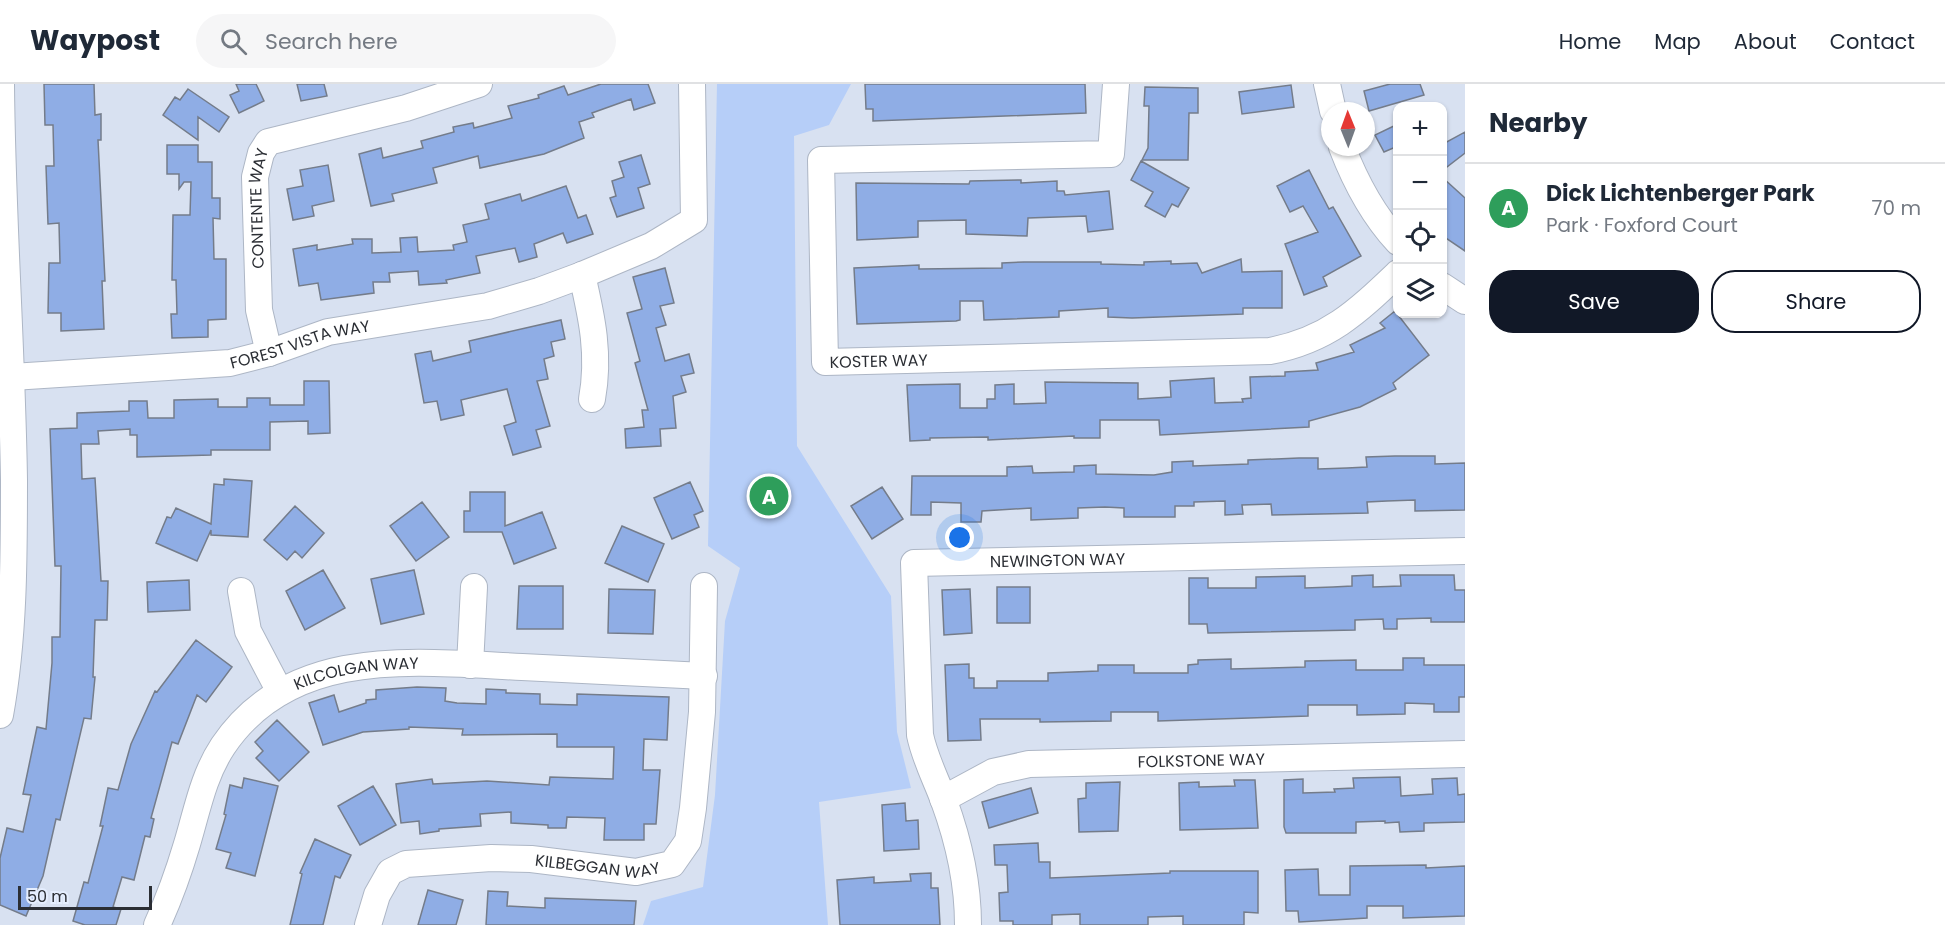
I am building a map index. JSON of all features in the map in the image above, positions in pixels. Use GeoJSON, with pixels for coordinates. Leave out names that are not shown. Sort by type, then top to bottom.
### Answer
{"type":"FeatureCollection","features":[{"type":"Feature","properties":{"kind":"street"},"geometry":{"type":"LineString","coordinates":[[0,715],[13,627],[15,577],[12,377],[1,146],[1,84]]}},
{"type":"Feature","properties":{"kind":"street","name":"CONTENTE WAY"},"geometry":{"type":"LineString","coordinates":[[269,353],[259,309],[255,177],[261,153],[268,142],[406,108],[479,84]]}},
{"type":"Feature","properties":{"kind":"street","name":"FOREST VISTA WAY"},"geometry":{"type":"LineString","coordinates":[[12,377],[210,365],[269,353],[338,330],[488,306],[582,275],[651,246],[694,220],[692,84]]}},
{"type":"Feature","properties":{"kind":"street","name":"KOSTER WAY"},"geometry":{"type":"LineString","coordinates":[[1116,84],[1112,154],[821,160],[825,362],[1270,351],[1291,347],[1329,332],[1362,307],[1393,278]]}},
{"type":"Feature","properties":{"kind":"street"},"geometry":{"type":"LineString","coordinates":[[1328,84],[1331,102]]}},
{"type":"Feature","properties":{"kind":"street"},"geometry":{"type":"LineString","coordinates":[[1346,156],[1378,218],[1393,236]]}},
{"type":"Feature","properties":{"kind":"street"},"geometry":{"type":"LineString","coordinates":[[582,275],[596,339],[597,360],[592,399]]}},
{"type":"Feature","properties":{"kind":"street"},"geometry":{"type":"LineString","coordinates":[[1447,289],[1465,301]]}},
{"type":"Feature","properties":{"kind":"street","name":"NEWINGTON WAY"},"geometry":{"type":"LineString","coordinates":[[968,925],[968,902],[962,857],[943,799],[924,755],[917,715],[914,563],[1465,551]]}},
{"type":"Feature","properties":{"kind":"street","name":"KILBEGGAN WAY"},"geometry":{"type":"LineString","coordinates":[[369,925],[377,896],[390,872],[406,864],[491,858],[521,859],[636,872],[672,864],[688,841],[701,724],[704,676],[704,586]]}},
{"type":"Feature","properties":{"kind":"street"},"geometry":{"type":"LineString","coordinates":[[470,665],[474,587]]}},
{"type":"Feature","properties":{"kind":"street"},"geometry":{"type":"LineString","coordinates":[[241,591],[248,631],[280,692]]}},
{"type":"Feature","properties":{"kind":"street","name":"KILCOLGAN WAY"},"geometry":{"type":"LineString","coordinates":[[157,925],[186,846],[211,766],[233,732],[247,716],[280,692],[299,682],[359,665],[399,662],[704,676]]}},
{"type":"Feature","properties":{"kind":"street","name":"FOLKSTONE WAY"},"geometry":{"type":"LineString","coordinates":[[943,799],[993,772],[1029,764],[1465,753]]}},
{"type":"Feature","properties":{"kind":"shaded area"},"geometry":{"type":"Polygon","coordinates":[[[717,84],[851,84],[829,125],[794,136],[797,446],[891,596],[897,732],[911,788],[819,802],[828,925],[643,925],[651,901],[703,887],[715,795],[725,621],[740,568],[708,546],[717,84]]]}},
{"type":"Feature","properties":{"kind":"building"},"geometry":{"type":"Polygon","coordinates":[[[44,84],[94,84],[95,115],[101,114],[101,140],[98,140],[105,281],[102,281],[104,329],[61,331],[61,313],[48,313],[49,263],[60,263],[59,223],[48,224],[46,166],[54,166],[53,125],[45,125],[44,84]]]}},
{"type":"Feature","properties":{"kind":"building"},"geometry":{"type":"Polygon","coordinates":[[[236,84],[256,84],[264,101],[239,113],[230,95],[239,91],[236,84]]]}},
{"type":"Feature","properties":{"kind":"building"},"geometry":{"type":"Polygon","coordinates":[[[297,84],[324,84],[327,96],[301,101],[297,84]]]}},
{"type":"Feature","properties":{"kind":"building"},"geometry":{"type":"Polygon","coordinates":[[[601,84],[648,84],[655,103],[634,110],[631,99],[592,113],[594,117],[579,122],[584,138],[544,154],[480,168],[478,156],[433,168],[437,183],[392,194],[394,201],[371,206],[359,154],[381,148],[383,158],[423,148],[421,141],[454,132],[453,127],[473,123],[474,128],[512,118],[508,106],[539,98],[538,95],[564,86],[568,95],[601,84]]]}},
{"type":"Feature","properties":{"kind":"building"},"geometry":{"type":"Polygon","coordinates":[[[865,84],[1085,84],[1086,113],[873,121],[873,109],[866,109],[865,84]]]}},
{"type":"Feature","properties":{"kind":"building"},"geometry":{"type":"Polygon","coordinates":[[[1390,84],[1420,84],[1424,95],[1393,102],[1393,104],[1375,109],[1375,102],[1367,102],[1364,91],[1390,84]]]}},
{"type":"Feature","properties":{"kind":"building"},"geometry":{"type":"Polygon","coordinates":[[[1291,85],[1294,107],[1242,114],[1239,92],[1291,85]]]}},
{"type":"Feature","properties":{"kind":"building"},"geometry":{"type":"Polygon","coordinates":[[[1145,87],[1198,88],[1198,113],[1189,113],[1188,160],[1142,160],[1148,148],[1149,106],[1144,106],[1145,87]]]}},
{"type":"Feature","properties":{"kind":"building"},"geometry":{"type":"Polygon","coordinates":[[[188,89],[229,117],[219,132],[198,117],[198,140],[163,115],[175,97],[180,100],[188,89]]]}},
{"type":"Feature","properties":{"kind":"building"},"geometry":{"type":"Polygon","coordinates":[[[1393,126],[1393,148],[1384,152],[1375,135],[1393,126]]]}},
{"type":"Feature","properties":{"kind":"building"},"geometry":{"type":"Polygon","coordinates":[[[1465,132],[1465,153],[1447,167],[1447,156],[1447,142],[1465,132]]]}},
{"type":"Feature","properties":{"kind":"building"},"geometry":{"type":"Polygon","coordinates":[[[167,145],[198,145],[198,162],[212,162],[212,198],[220,198],[220,219],[213,218],[214,259],[226,259],[226,319],[208,320],[208,337],[172,338],[171,314],[177,314],[176,280],[172,280],[173,215],[190,215],[191,182],[184,182],[179,189],[179,174],[167,174],[167,145]]]}},
{"type":"Feature","properties":{"kind":"building"},"geometry":{"type":"Polygon","coordinates":[[[641,155],[650,184],[638,188],[644,208],[617,217],[610,198],[616,196],[612,181],[624,177],[619,162],[641,155]]]}},
{"type":"Feature","properties":{"kind":"building"},"geometry":{"type":"Polygon","coordinates":[[[1141,161],[1189,188],[1178,207],[1172,204],[1165,217],[1145,206],[1153,192],[1131,180],[1141,161]]]}},
{"type":"Feature","properties":{"kind":"building"},"geometry":{"type":"Polygon","coordinates":[[[328,165],[334,201],[312,206],[314,216],[293,220],[287,189],[303,186],[300,170],[328,165]]]}},
{"type":"Feature","properties":{"kind":"building"},"geometry":{"type":"Polygon","coordinates":[[[1309,170],[1329,209],[1333,207],[1361,256],[1323,277],[1327,286],[1304,295],[1285,244],[1318,232],[1303,206],[1290,212],[1277,186],[1309,170]]]}},
{"type":"Feature","properties":{"kind":"building"},"geometry":{"type":"Polygon","coordinates":[[[1021,180],[1021,183],[1057,181],[1057,191],[1064,191],[1065,195],[1109,191],[1113,229],[1088,232],[1086,216],[1028,218],[1027,236],[966,234],[966,220],[918,221],[918,237],[857,240],[856,183],[969,184],[970,181],[1021,180]]]}},
{"type":"Feature","properties":{"kind":"building"},"geometry":{"type":"Polygon","coordinates":[[[1447,182],[1465,198],[1465,251],[1447,239],[1447,182]]]}},
{"type":"Feature","properties":{"kind":"building"},"geometry":{"type":"Polygon","coordinates":[[[566,186],[578,218],[586,215],[593,234],[567,243],[563,233],[534,244],[537,257],[519,262],[515,248],[476,256],[480,273],[446,280],[447,283],[419,285],[418,271],[389,273],[390,282],[373,282],[374,293],[321,300],[318,283],[299,286],[293,249],[317,245],[317,250],[353,244],[352,239],[372,239],[372,253],[401,252],[400,238],[417,237],[418,252],[454,250],[453,245],[467,242],[463,225],[489,219],[485,204],[520,194],[522,201],[566,186]]]}},
{"type":"Feature","properties":{"kind":"building"},"geometry":{"type":"Polygon","coordinates":[[[1241,259],[1242,272],[1282,271],[1282,308],[1243,308],[1243,314],[1132,318],[1108,317],[1108,308],[1059,311],[1059,317],[984,320],[983,301],[960,301],[960,320],[956,321],[857,324],[854,268],[919,265],[919,269],[1002,268],[1002,263],[1024,262],[1101,262],[1101,264],[1144,265],[1144,262],[1171,261],[1171,264],[1197,263],[1202,273],[1241,259]]]}},
{"type":"Feature","properties":{"kind":"building"},"geometry":{"type":"Polygon","coordinates":[[[665,268],[674,303],[660,306],[666,325],[656,328],[665,361],[689,354],[694,373],[681,376],[686,392],[673,396],[676,428],[660,429],[661,446],[626,448],[625,429],[644,427],[642,410],[648,410],[635,363],[640,361],[627,313],[642,309],[633,277],[665,268]]]}},
{"type":"Feature","properties":{"kind":"building"},"geometry":{"type":"Polygon","coordinates":[[[1393,313],[1393,318],[1400,318],[1429,355],[1393,383],[1396,389],[1360,407],[1309,421],[1309,427],[1160,435],[1159,420],[1100,420],[1100,438],[1074,438],[1074,436],[988,440],[988,437],[930,438],[930,440],[910,441],[907,385],[960,384],[960,408],[987,408],[987,399],[995,399],[995,385],[1014,384],[1014,404],[1046,403],[1045,382],[1138,383],[1138,399],[1171,397],[1170,381],[1214,378],[1215,403],[1243,402],[1242,399],[1251,398],[1250,377],[1285,376],[1285,372],[1318,370],[1316,363],[1354,352],[1350,345],[1385,328],[1380,323],[1393,313]]]}},
{"type":"Feature","properties":{"kind":"building"},"geometry":{"type":"Polygon","coordinates":[[[561,320],[565,339],[551,342],[554,356],[544,359],[548,379],[537,381],[550,426],[536,430],[541,447],[513,455],[504,426],[516,422],[507,389],[461,400],[464,415],[441,420],[437,401],[424,403],[415,354],[431,351],[433,361],[471,352],[469,341],[561,320]]]}},
{"type":"Feature","properties":{"kind":"building"},"geometry":{"type":"Polygon","coordinates":[[[304,381],[329,381],[330,433],[308,434],[308,421],[270,422],[270,450],[211,450],[211,455],[137,457],[137,435],[130,435],[130,429],[98,431],[99,444],[81,444],[82,479],[95,478],[101,581],[108,581],[107,620],[95,620],[93,677],[95,677],[91,719],[84,718],[60,820],[56,819],[43,876],[26,916],[0,905],[0,858],[7,828],[23,832],[31,795],[23,794],[37,727],[46,729],[52,637],[60,637],[61,566],[55,566],[50,429],[77,428],[77,413],[129,411],[129,401],[147,401],[148,418],[174,418],[174,400],[218,399],[218,407],[247,407],[247,398],[270,398],[270,405],[304,405],[304,381]]]}},
{"type":"Feature","properties":{"kind":"building"},"geometry":{"type":"Polygon","coordinates":[[[1435,456],[1435,464],[1465,463],[1465,510],[1415,511],[1415,500],[1367,502],[1368,513],[1272,515],[1271,504],[1242,505],[1243,514],[1225,515],[1225,501],[1194,502],[1194,506],[1175,506],[1175,517],[1124,517],[1124,508],[1105,507],[1078,508],[1078,518],[1031,520],[1031,508],[982,511],[981,522],[961,522],[961,503],[931,502],[931,515],[911,515],[912,476],[1007,476],[1007,467],[1032,466],[1033,473],[1074,472],[1074,466],[1096,465],[1096,474],[1154,475],[1172,472],[1172,462],[1193,461],[1193,466],[1248,464],[1248,460],[1299,458],[1318,458],[1318,469],[1347,468],[1367,467],[1366,457],[1435,456]]]}},
{"type":"Feature","properties":{"kind":"building"},"geometry":{"type":"Polygon","coordinates":[[[224,479],[252,481],[248,537],[211,535],[211,530],[197,561],[156,543],[167,517],[171,518],[176,508],[211,524],[214,484],[224,485],[224,479]]]}},
{"type":"Feature","properties":{"kind":"building"},"geometry":{"type":"Polygon","coordinates":[[[690,482],[703,511],[694,515],[699,527],[672,539],[654,498],[690,482]]]}},
{"type":"Feature","properties":{"kind":"building"},"geometry":{"type":"Polygon","coordinates":[[[882,487],[903,519],[872,539],[851,506],[882,487]]]}},
{"type":"Feature","properties":{"kind":"building"},"geometry":{"type":"Polygon","coordinates":[[[470,492],[505,492],[505,526],[542,512],[556,548],[514,564],[502,532],[464,532],[464,511],[470,511],[470,492]]]}},
{"type":"Feature","properties":{"kind":"building"},"geometry":{"type":"Polygon","coordinates":[[[422,502],[449,537],[416,561],[390,526],[422,502]]]}},
{"type":"Feature","properties":{"kind":"building"},"geometry":{"type":"Polygon","coordinates":[[[295,506],[324,533],[302,558],[295,551],[287,560],[264,540],[295,506]]]}},
{"type":"Feature","properties":{"kind":"building"},"geometry":{"type":"Polygon","coordinates":[[[622,526],[664,544],[648,582],[605,563],[622,526]]]}},
{"type":"Feature","properties":{"kind":"building"},"geometry":{"type":"Polygon","coordinates":[[[323,570],[345,608],[305,630],[286,591],[323,570]]]}},
{"type":"Feature","properties":{"kind":"building"},"geometry":{"type":"Polygon","coordinates":[[[414,570],[424,614],[381,624],[371,579],[414,570]]]}},
{"type":"Feature","properties":{"kind":"building"},"geometry":{"type":"Polygon","coordinates":[[[1373,575],[1373,587],[1401,586],[1400,575],[1454,575],[1455,590],[1465,590],[1465,622],[1431,622],[1431,618],[1397,619],[1397,629],[1384,629],[1383,619],[1355,620],[1355,630],[1208,633],[1207,624],[1189,624],[1189,578],[1208,578],[1208,588],[1256,588],[1256,577],[1305,576],[1305,588],[1352,586],[1352,576],[1373,575]]]}},
{"type":"Feature","properties":{"kind":"building"},"geometry":{"type":"Polygon","coordinates":[[[189,580],[190,610],[148,612],[147,582],[189,580]]]}},
{"type":"Feature","properties":{"kind":"building"},"geometry":{"type":"Polygon","coordinates":[[[519,586],[563,586],[563,629],[517,629],[519,586]]]}},
{"type":"Feature","properties":{"kind":"building"},"geometry":{"type":"Polygon","coordinates":[[[997,587],[1030,587],[1030,623],[997,623],[997,587]]]}},
{"type":"Feature","properties":{"kind":"building"},"geometry":{"type":"Polygon","coordinates":[[[609,589],[655,590],[653,634],[608,633],[609,589]]]}},
{"type":"Feature","properties":{"kind":"building"},"geometry":{"type":"Polygon","coordinates":[[[970,589],[972,633],[944,635],[942,590],[970,589]]]}},
{"type":"Feature","properties":{"kind":"building"},"geometry":{"type":"Polygon","coordinates":[[[196,640],[232,667],[206,702],[197,695],[178,744],[172,742],[151,818],[154,819],[150,837],[145,836],[134,880],[122,877],[113,907],[121,909],[116,925],[85,925],[73,921],[84,882],[88,883],[103,826],[100,826],[108,788],[118,790],[131,744],[155,691],[157,692],[196,640]]]}},
{"type":"Feature","properties":{"kind":"building"},"geometry":{"type":"Polygon","coordinates":[[[1403,658],[1424,658],[1424,665],[1465,665],[1465,697],[1459,697],[1459,712],[1434,712],[1434,704],[1405,703],[1405,714],[1357,715],[1357,705],[1308,705],[1308,716],[1158,721],[1158,712],[1111,712],[1111,721],[1040,722],[1040,719],[980,719],[981,740],[948,741],[945,665],[969,664],[969,678],[974,678],[974,688],[997,688],[997,681],[1048,681],[1048,673],[1098,671],[1098,665],[1134,665],[1134,673],[1188,673],[1188,665],[1198,664],[1198,660],[1231,659],[1231,669],[1305,667],[1305,661],[1356,660],[1356,670],[1403,670],[1403,658]]]}},
{"type":"Feature","properties":{"kind":"building"},"geometry":{"type":"Polygon","coordinates":[[[417,687],[446,688],[445,701],[457,703],[486,704],[486,689],[506,690],[506,693],[540,694],[540,704],[577,705],[577,694],[669,697],[667,740],[644,739],[643,770],[660,770],[656,824],[644,824],[644,840],[604,840],[605,818],[567,817],[566,828],[548,828],[548,825],[511,823],[511,812],[480,814],[481,826],[439,829],[439,831],[420,834],[419,821],[401,823],[396,784],[432,779],[433,784],[487,781],[549,785],[550,777],[613,779],[614,747],[557,747],[557,734],[462,735],[463,729],[409,727],[409,729],[363,732],[323,745],[309,703],[334,695],[339,712],[366,703],[366,700],[376,699],[376,690],[417,687]]]}},
{"type":"Feature","properties":{"kind":"building"},"geometry":{"type":"Polygon","coordinates":[[[277,720],[309,752],[279,781],[256,758],[263,751],[255,742],[277,720]]]}},
{"type":"Feature","properties":{"kind":"building"},"geometry":{"type":"Polygon","coordinates":[[[1400,777],[1401,796],[1433,794],[1432,779],[1457,778],[1458,795],[1465,794],[1465,822],[1424,823],[1424,831],[1400,832],[1399,822],[1356,822],[1356,833],[1286,833],[1284,780],[1303,779],[1303,793],[1335,792],[1334,789],[1354,788],[1353,778],[1400,777]]]}},
{"type":"Feature","properties":{"kind":"building"},"geometry":{"type":"Polygon","coordinates":[[[244,778],[278,786],[255,876],[226,868],[231,853],[216,849],[226,815],[224,814],[230,785],[242,788],[244,778]]]}},
{"type":"Feature","properties":{"kind":"building"},"geometry":{"type":"Polygon","coordinates":[[[1234,780],[1255,780],[1258,828],[1180,830],[1179,783],[1199,782],[1199,787],[1235,786],[1234,780]]]}},
{"type":"Feature","properties":{"kind":"building"},"geometry":{"type":"Polygon","coordinates":[[[1120,782],[1118,831],[1079,832],[1078,799],[1086,798],[1086,783],[1120,782]]]}},
{"type":"Feature","properties":{"kind":"building"},"geometry":{"type":"Polygon","coordinates":[[[373,786],[396,825],[360,845],[338,806],[373,786]]]}},
{"type":"Feature","properties":{"kind":"building"},"geometry":{"type":"Polygon","coordinates":[[[1031,788],[1038,813],[989,828],[982,802],[1031,788]]]}},
{"type":"Feature","properties":{"kind":"building"},"geometry":{"type":"Polygon","coordinates":[[[905,803],[906,821],[918,820],[919,849],[884,851],[882,805],[905,803]]]}},
{"type":"Feature","properties":{"kind":"building"},"geometry":{"type":"Polygon","coordinates":[[[315,839],[351,855],[340,878],[335,876],[323,925],[290,925],[302,874],[300,873],[315,839]]]}},
{"type":"Feature","properties":{"kind":"building"},"geometry":{"type":"Polygon","coordinates":[[[1038,843],[1039,862],[1050,862],[1050,878],[1170,873],[1170,871],[1258,871],[1258,913],[1244,912],[1244,925],[1183,925],[1183,916],[1148,917],[1148,925],[1080,925],[1080,914],[1052,915],[1052,925],[1013,925],[1013,921],[1000,921],[999,893],[1008,892],[1007,865],[995,865],[994,845],[1038,843]]]}},
{"type":"Feature","properties":{"kind":"building"},"geometry":{"type":"Polygon","coordinates":[[[1426,865],[1426,868],[1465,866],[1465,916],[1403,918],[1403,906],[1367,906],[1367,918],[1299,922],[1298,911],[1286,911],[1285,870],[1318,869],[1319,895],[1350,895],[1350,866],[1426,865]]]}},
{"type":"Feature","properties":{"kind":"building"},"geometry":{"type":"Polygon","coordinates":[[[931,873],[931,888],[938,888],[940,925],[840,925],[837,880],[874,877],[874,883],[911,881],[910,874],[931,873]]]}},
{"type":"Feature","properties":{"kind":"building"},"geometry":{"type":"Polygon","coordinates":[[[428,890],[463,900],[456,925],[418,925],[428,890]]]}},
{"type":"Feature","properties":{"kind":"building"},"geometry":{"type":"Polygon","coordinates":[[[488,891],[508,892],[507,906],[545,908],[545,898],[636,901],[634,925],[486,925],[488,891]]]}},
{"type":"Feature","properties":{"kind":"place","name":"Dick Lichtenberger Park"},"geometry":{"type":"Point","coordinates":[769,496]}}]}
